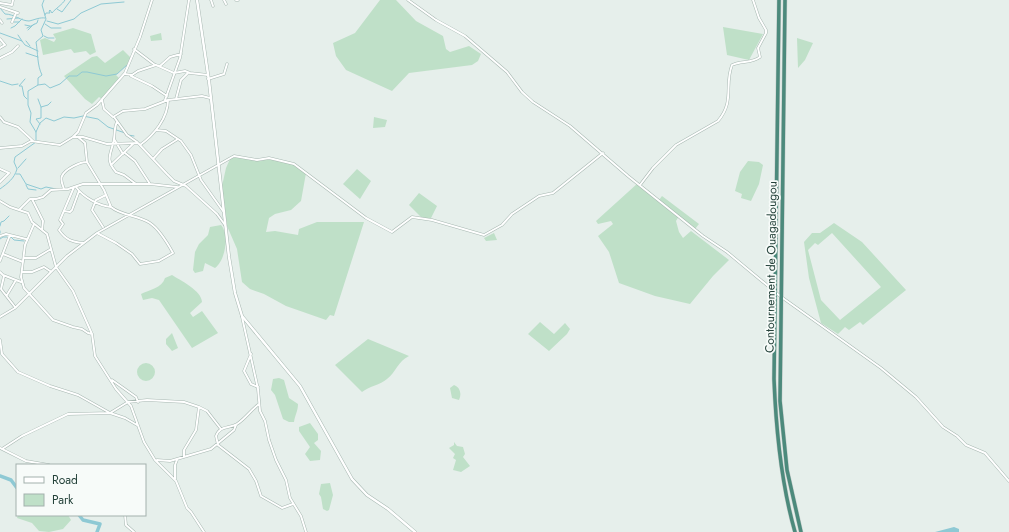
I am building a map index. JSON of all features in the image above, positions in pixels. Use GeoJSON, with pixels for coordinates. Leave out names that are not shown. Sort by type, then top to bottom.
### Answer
{"type":"FeatureCollection","features":[{"type":"Feature","properties":{"kind":"highway","name":"Contournement de Ouagadougou"},"geometry":{"type":"LineString","coordinates":[[779,0],[775,416],[785,487],[795,532]]}},
{"type":"Feature","properties":{"kind":"highway","name":"Contournement de Ouagadougou"},"geometry":{"type":"LineString","coordinates":[[785,0],[780,296],[780,401],[787,470],[801,532]]}},
{"type":"Feature","properties":{"kind":"street"},"geometry":{"type":"LineString","coordinates":[[0,2],[12,5],[13,0]]}},
{"type":"Feature","properties":{"kind":"street"},"geometry":{"type":"LineString","coordinates":[[0,148],[22,146],[33,141],[60,145],[73,137],[78,132],[85,115],[97,105],[124,73],[152,0]]}},
{"type":"Feature","properties":{"kind":"street"},"geometry":{"type":"LineString","coordinates":[[140,145],[156,130],[167,111],[167,96],[181,53],[189,0]]}},
{"type":"Feature","properties":{"kind":"street"},"geometry":{"type":"LineString","coordinates":[[197,0],[208,75],[233,286],[251,353],[258,387],[260,411],[265,421],[269,440],[276,460],[286,480],[293,504],[301,516],[306,532]]}},
{"type":"Feature","properties":{"kind":"street"},"geometry":{"type":"LineString","coordinates":[[211,0],[213,6]]}},
{"type":"Feature","properties":{"kind":"street"},"geometry":{"type":"LineString","coordinates":[[224,0],[226,4]]}},
{"type":"Feature","properties":{"kind":"street"},"geometry":{"type":"LineString","coordinates":[[408,0],[436,20],[466,36],[507,72],[522,92],[533,102],[557,116],[603,153],[640,186],[727,252],[780,296],[881,368],[916,397],[943,427],[957,436],[966,445],[985,453],[1009,481]]}},
{"type":"Feature","properties":{"kind":"street"},"geometry":{"type":"LineString","coordinates":[[640,186],[657,164],[676,145],[718,121],[724,115],[729,103],[729,76],[732,65],[739,62],[750,62],[760,57],[758,48],[766,33],[766,30],[752,0]]}},
{"type":"Feature","properties":{"kind":"street"},"geometry":{"type":"LineString","coordinates":[[0,7],[17,13],[12,22]]}},
{"type":"Feature","properties":{"kind":"street"},"geometry":{"type":"LineString","coordinates":[[0,39],[1,38],[5,45],[0,48]]}},
{"type":"Feature","properties":{"kind":"street"},"geometry":{"type":"LineString","coordinates":[[0,58],[12,52],[18,46]]}},
{"type":"Feature","properties":{"kind":"street"},"geometry":{"type":"LineString","coordinates":[[134,49],[158,66],[174,73],[184,71],[188,73],[208,75]]}},
{"type":"Feature","properties":{"kind":"street"},"geometry":{"type":"LineString","coordinates":[[130,76],[164,65],[170,57],[181,53]]}},
{"type":"Feature","properties":{"kind":"street"},"geometry":{"type":"LineString","coordinates":[[208,79],[224,74],[226,64]]}},
{"type":"Feature","properties":{"kind":"street"},"geometry":{"type":"LineString","coordinates":[[124,73],[152,86],[167,96]]}},
{"type":"Feature","properties":{"kind":"street"},"geometry":{"type":"LineString","coordinates":[[176,99],[181,80],[188,73]]}},
{"type":"Feature","properties":{"kind":"street"},"geometry":{"type":"LineString","coordinates":[[114,117],[123,111],[145,108],[167,100],[202,96],[210,98]]}},
{"type":"Feature","properties":{"kind":"street"},"geometry":{"type":"LineString","coordinates":[[102,99],[104,109],[114,117],[135,142],[140,145],[171,178],[182,184],[217,214],[225,226]]}},
{"type":"Feature","properties":{"kind":"street"},"geometry":{"type":"LineString","coordinates":[[0,117],[4,122],[18,127],[33,141]]}},
{"type":"Feature","properties":{"kind":"street"},"geometry":{"type":"LineString","coordinates":[[117,122],[114,139],[109,153],[111,165],[116,172],[124,175],[136,184]]}},
{"type":"Feature","properties":{"kind":"street"},"geometry":{"type":"LineString","coordinates":[[156,130],[166,131],[178,139],[191,155],[198,176],[223,211]]}},
{"type":"Feature","properties":{"kind":"street"},"geometry":{"type":"LineString","coordinates":[[73,137],[83,137],[111,144],[135,142]]}},
{"type":"Feature","properties":{"kind":"street"},"geometry":{"type":"LineString","coordinates":[[77,137],[84,143],[87,162],[106,195],[111,207]]}},
{"type":"Feature","properties":{"kind":"street"},"geometry":{"type":"LineString","coordinates":[[114,139],[124,154],[134,161],[150,184]]}},
{"type":"Feature","properties":{"kind":"street"},"geometry":{"type":"LineString","coordinates":[[153,160],[162,149],[178,139]]}},
{"type":"Feature","properties":{"kind":"street"},"geometry":{"type":"LineString","coordinates":[[111,165],[135,142]]}},
{"type":"Feature","properties":{"kind":"street"},"geometry":{"type":"LineString","coordinates":[[0,317],[15,307],[50,271],[83,243],[182,184],[234,156],[257,160],[269,158],[294,164],[366,218],[392,232],[412,217],[432,220],[484,235],[502,225],[512,214],[539,196],[553,193],[603,153]]}},
{"type":"Feature","properties":{"kind":"street"},"geometry":{"type":"LineString","coordinates":[[64,189],[61,179],[63,175],[80,164],[87,162]]}},
{"type":"Feature","properties":{"kind":"street"},"geometry":{"type":"LineString","coordinates":[[0,169],[9,173],[0,182]]}},
{"type":"Feature","properties":{"kind":"street"},"geometry":{"type":"LineString","coordinates":[[19,210],[25,202],[32,198],[36,199],[43,197],[51,190],[75,187],[83,184],[150,184],[178,187]]}},
{"type":"Feature","properties":{"kind":"street"},"geometry":{"type":"LineString","coordinates":[[75,187],[96,202],[111,207],[128,216],[150,223],[159,232],[173,253],[159,261],[140,264],[116,243],[97,234]]}},
{"type":"Feature","properties":{"kind":"street"},"geometry":{"type":"LineString","coordinates":[[75,187],[60,220],[62,224],[60,231],[64,237],[70,241],[83,243]]}},
{"type":"Feature","properties":{"kind":"street"},"geometry":{"type":"LineString","coordinates":[[64,211],[68,212],[72,210],[79,191]]}},
{"type":"Feature","properties":{"kind":"street"},"geometry":{"type":"LineString","coordinates":[[103,227],[93,212],[96,202],[106,195]]}},
{"type":"Feature","properties":{"kind":"street"},"geometry":{"type":"LineString","coordinates":[[32,198],[43,221],[42,230]]}},
{"type":"Feature","properties":{"kind":"street"},"geometry":{"type":"LineString","coordinates":[[0,201],[10,207],[28,213],[34,224],[47,234],[56,267],[73,291],[92,334],[95,356],[118,392],[128,402],[134,413],[142,440],[155,460],[175,479]]}},
{"type":"Feature","properties":{"kind":"street"},"geometry":{"type":"LineString","coordinates":[[34,224],[26,240],[21,282],[28,294],[53,320],[82,329],[92,334]]}},
{"type":"Feature","properties":{"kind":"street"},"geometry":{"type":"LineString","coordinates":[[0,236],[3,234],[10,235],[26,240]]}},
{"type":"Feature","properties":{"kind":"street"},"geometry":{"type":"LineString","coordinates":[[0,261],[10,235]]}},
{"type":"Feature","properties":{"kind":"street"},"geometry":{"type":"LineString","coordinates":[[24,258],[36,258],[51,249]]}},
{"type":"Feature","properties":{"kind":"street"},"geometry":{"type":"LineString","coordinates":[[3,254],[23,262]]}},
{"type":"Feature","properties":{"kind":"street"},"geometry":{"type":"LineString","coordinates":[[22,272],[32,272],[44,267],[50,271]]}},
{"type":"Feature","properties":{"kind":"street"},"geometry":{"type":"LineString","coordinates":[[1,273],[21,282]]}},
{"type":"Feature","properties":{"kind":"street"},"geometry":{"type":"LineString","coordinates":[[1,273],[4,279],[1,286],[15,307]]}},
{"type":"Feature","properties":{"kind":"street"},"geometry":{"type":"LineString","coordinates":[[7,295],[16,280]]}},
{"type":"Feature","properties":{"kind":"street"},"geometry":{"type":"LineString","coordinates":[[242,316],[300,386],[352,479],[367,494],[388,508],[415,532]]}},
{"type":"Feature","properties":{"kind":"street"},"geometry":{"type":"LineString","coordinates":[[0,340],[2,354],[15,370],[50,386],[76,394],[110,413],[125,418],[137,425]]}},
{"type":"Feature","properties":{"kind":"street"},"geometry":{"type":"LineString","coordinates":[[251,353],[244,371],[251,384],[258,387]]}},
{"type":"Feature","properties":{"kind":"street"},"geometry":{"type":"LineString","coordinates":[[111,380],[134,394],[138,402]]}},
{"type":"Feature","properties":{"kind":"street"},"geometry":{"type":"LineString","coordinates":[[1,448],[68,414],[110,413],[128,402],[153,400],[184,402],[200,407],[206,411],[221,429]]}},
{"type":"Feature","properties":{"kind":"street"},"geometry":{"type":"LineString","coordinates":[[155,460],[164,462],[177,460],[184,457],[201,454],[218,445],[235,429],[236,425],[259,404]]}},
{"type":"Feature","properties":{"kind":"street"},"geometry":{"type":"LineString","coordinates":[[184,457],[184,450],[196,430],[200,407]]}},
{"type":"Feature","properties":{"kind":"street"},"geometry":{"type":"LineString","coordinates":[[236,425],[221,429],[216,436],[218,445],[246,466],[256,481],[260,496],[282,508],[293,504]]}},
{"type":"Feature","properties":{"kind":"street"},"geometry":{"type":"LineString","coordinates":[[1,448],[26,460],[44,464]]}},
{"type":"Feature","properties":{"kind":"street"},"geometry":{"type":"LineString","coordinates":[[177,460],[175,465],[175,479],[187,508],[204,532]]}},
{"type":"Feature","properties":{"kind":"street"},"geometry":{"type":"LineString","coordinates":[[125,516],[126,525],[134,532]]}},
{"type":"Feature","properties":{"kind":"green space"},"geometry":{"type":"Polygon","coordinates":[[[380,0],[396,0],[416,21],[443,36],[446,49],[450,52],[469,46],[481,54],[478,61],[472,65],[409,73],[392,91],[346,70],[336,56],[333,43],[355,33],[380,0]]]}},
{"type":"Feature","properties":{"kind":"green space"},"geometry":{"type":"Polygon","coordinates":[[[723,27],[763,34],[749,60],[727,55],[723,27]]]}},
{"type":"Feature","properties":{"kind":"green space"},"geometry":{"type":"Polygon","coordinates":[[[73,28],[91,34],[96,52],[90,55],[86,51],[74,53],[71,49],[43,55],[40,40],[45,38],[54,42],[56,39],[53,34],[73,28]]]}},
{"type":"Feature","properties":{"kind":"green space"},"geometry":{"type":"Polygon","coordinates":[[[161,33],[162,40],[151,41],[150,36],[161,33]]]}},
{"type":"Feature","properties":{"kind":"green space"},"geometry":{"type":"Polygon","coordinates":[[[797,38],[813,43],[805,60],[798,68],[797,38]]]}},
{"type":"Feature","properties":{"kind":"green space"},"geometry":{"type":"Polygon","coordinates":[[[123,50],[131,58],[129,63],[116,75],[119,78],[102,99],[99,97],[92,104],[85,99],[64,76],[92,57],[97,56],[105,63],[123,50]]]}},
{"type":"Feature","properties":{"kind":"green space"},"geometry":{"type":"Polygon","coordinates":[[[374,117],[387,120],[385,127],[373,128],[374,117]]]}},
{"type":"Feature","properties":{"kind":"green space"},"geometry":{"type":"Polygon","coordinates":[[[235,157],[258,161],[270,159],[290,162],[306,173],[301,201],[291,210],[275,214],[269,218],[266,232],[275,231],[298,235],[299,229],[317,222],[364,222],[334,316],[330,315],[326,320],[286,306],[264,294],[250,289],[242,282],[237,249],[227,226],[222,186],[226,168],[230,159],[235,157]]]}},
{"type":"Feature","properties":{"kind":"green space"},"geometry":{"type":"Polygon","coordinates":[[[748,161],[759,162],[763,165],[759,184],[751,201],[741,198],[742,194],[735,191],[740,172],[748,161]]]}},
{"type":"Feature","properties":{"kind":"green space"},"geometry":{"type":"Polygon","coordinates":[[[357,169],[371,181],[360,199],[343,184],[357,169]]]}},
{"type":"Feature","properties":{"kind":"green space"},"geometry":{"type":"Polygon","coordinates":[[[638,183],[659,200],[662,196],[699,224],[695,229],[679,216],[676,221],[679,232],[683,238],[691,231],[729,260],[713,276],[690,304],[655,296],[619,283],[609,252],[598,236],[613,224],[611,221],[598,224],[596,221],[638,183]]]}},
{"type":"Feature","properties":{"kind":"green space"},"geometry":{"type":"Polygon","coordinates":[[[419,193],[437,206],[431,218],[422,218],[409,205],[419,193]]]}},
{"type":"Feature","properties":{"kind":"green space"},"geometry":{"type":"Polygon","coordinates":[[[834,223],[862,242],[906,290],[863,325],[860,322],[849,330],[845,327],[838,334],[821,323],[809,278],[804,242],[812,233],[820,233],[834,223]],[[832,233],[818,245],[815,243],[808,250],[821,300],[840,320],[881,287],[832,233]]]}},
{"type":"Feature","properties":{"kind":"green space"},"geometry":{"type":"Polygon","coordinates":[[[221,225],[224,229],[226,241],[224,254],[221,260],[215,268],[205,263],[203,271],[195,273],[193,270],[195,252],[199,244],[208,235],[210,227],[221,225]]]}},
{"type":"Feature","properties":{"kind":"green space"},"geometry":{"type":"Polygon","coordinates":[[[494,233],[497,240],[486,241],[484,238],[494,233]]]}},
{"type":"Feature","properties":{"kind":"green space"},"geometry":{"type":"Polygon","coordinates":[[[172,275],[190,286],[201,298],[202,302],[190,313],[193,317],[202,311],[218,333],[192,348],[159,300],[152,298],[143,300],[141,294],[155,288],[161,284],[165,278],[172,275]]]}},
{"type":"Feature","properties":{"kind":"green space"},"geometry":{"type":"Polygon","coordinates":[[[540,322],[554,334],[565,323],[570,329],[567,334],[549,351],[528,334],[540,322]]]}},
{"type":"Feature","properties":{"kind":"green space"},"geometry":{"type":"Polygon","coordinates":[[[172,333],[178,348],[172,351],[166,344],[166,339],[172,333]]]}},
{"type":"Feature","properties":{"kind":"green space"},"geometry":{"type":"Polygon","coordinates":[[[368,339],[409,356],[402,361],[387,379],[362,392],[335,365],[368,339]]]}},
{"type":"Feature","properties":{"kind":"green space"},"geometry":{"type":"Polygon","coordinates":[[[146,363],[152,366],[155,372],[152,378],[146,381],[140,378],[137,372],[140,366],[146,363]]]}},
{"type":"Feature","properties":{"kind":"green space"},"geometry":{"type":"Polygon","coordinates":[[[279,378],[284,380],[289,398],[298,404],[294,422],[289,422],[283,419],[275,395],[271,390],[273,379],[279,378]]]}},
{"type":"Feature","properties":{"kind":"green space"},"geometry":{"type":"Polygon","coordinates":[[[454,385],[458,387],[460,391],[459,400],[452,398],[450,388],[454,385]]]}},
{"type":"Feature","properties":{"kind":"green space"},"geometry":{"type":"Polygon","coordinates":[[[310,423],[318,434],[318,440],[314,443],[321,451],[320,460],[310,461],[305,454],[310,447],[299,431],[299,427],[310,423]]]}},
{"type":"Feature","properties":{"kind":"green space"},"geometry":{"type":"Polygon","coordinates":[[[454,442],[457,446],[463,447],[465,454],[463,457],[470,466],[461,472],[453,470],[456,460],[453,458],[455,454],[449,448],[454,445],[454,442]]]}},
{"type":"Feature","properties":{"kind":"green space"},"geometry":{"type":"Polygon","coordinates":[[[330,483],[333,495],[329,510],[327,511],[323,509],[319,494],[321,484],[330,483]]]}},
{"type":"Feature","properties":{"kind":"green space"},"geometry":{"type":"Polygon","coordinates":[[[18,516],[69,516],[71,520],[63,529],[49,532],[39,531],[32,523],[17,518],[18,516]]]}},
{"type":"Feature","properties":{"kind":"water"},"geometry":{"type":"Polygon","coordinates":[[[954,527],[959,529],[959,532],[935,532],[954,527]]]}},
{"type":"Feature","properties":{"kind":"waterway"},"geometry":{"type":"LineString","coordinates":[[0,189],[14,176],[16,172],[17,169],[14,162],[15,157],[36,142],[36,132],[30,122],[31,113],[28,105],[28,91],[38,85],[38,78],[42,75],[38,63],[36,42],[43,36],[41,30],[46,19],[42,5],[44,0]]}},
{"type":"Feature","properties":{"kind":"waterway"},"geometry":{"type":"LineString","coordinates":[[45,15],[46,13],[50,13],[50,10],[52,13],[65,0]]}},
{"type":"Feature","properties":{"kind":"waterway"},"geometry":{"type":"LineString","coordinates":[[57,9],[62,12],[71,0]]}},
{"type":"Feature","properties":{"kind":"waterway"},"geometry":{"type":"LineString","coordinates":[[47,21],[58,24],[74,19],[81,13],[101,4],[124,2]]}},
{"type":"Feature","properties":{"kind":"waterway"},"geometry":{"type":"LineString","coordinates":[[0,8],[5,14],[26,21],[45,18]]}},
{"type":"Feature","properties":{"kind":"waterway"},"geometry":{"type":"LineString","coordinates":[[7,19],[18,18]]}},
{"type":"Feature","properties":{"kind":"waterway"},"geometry":{"type":"LineString","coordinates":[[11,28],[22,19]]}},
{"type":"Feature","properties":{"kind":"waterway"},"geometry":{"type":"LineString","coordinates":[[27,28],[37,23],[38,20]]}},
{"type":"Feature","properties":{"kind":"waterway"},"geometry":{"type":"LineString","coordinates":[[14,22],[19,22]]}},
{"type":"Feature","properties":{"kind":"waterway"},"geometry":{"type":"LineString","coordinates":[[28,30],[34,24]]}},
{"type":"Feature","properties":{"kind":"waterway"},"geometry":{"type":"LineString","coordinates":[[45,24],[51,28],[61,28]]}},
{"type":"Feature","properties":{"kind":"waterway"},"geometry":{"type":"LineString","coordinates":[[25,25],[30,26]]}},
{"type":"Feature","properties":{"kind":"waterway"},"geometry":{"type":"LineString","coordinates":[[0,33],[22,41],[25,45],[38,51]]}},
{"type":"Feature","properties":{"kind":"waterway"},"geometry":{"type":"LineString","coordinates":[[18,35],[22,41]]}},
{"type":"Feature","properties":{"kind":"waterway"},"geometry":{"type":"LineString","coordinates":[[44,36],[54,38]]}},
{"type":"Feature","properties":{"kind":"waterway"},"geometry":{"type":"LineString","coordinates":[[26,41],[30,46]]}},
{"type":"Feature","properties":{"kind":"waterway"},"geometry":{"type":"LineString","coordinates":[[26,53],[38,57]]}},
{"type":"Feature","properties":{"kind":"waterway"},"geometry":{"type":"LineString","coordinates":[[38,85],[45,84],[50,88],[60,84],[69,76],[77,76],[82,72],[106,76],[117,74],[127,65]]}},
{"type":"Feature","properties":{"kind":"waterway"},"geometry":{"type":"LineString","coordinates":[[25,79],[19,86],[22,86],[24,96],[27,99]]}},
{"type":"Feature","properties":{"kind":"waterway"},"geometry":{"type":"LineString","coordinates":[[0,81],[12,85],[18,84]]}},
{"type":"Feature","properties":{"kind":"waterway"},"geometry":{"type":"LineString","coordinates":[[38,99],[41,107]]}},
{"type":"Feature","properties":{"kind":"waterway"},"geometry":{"type":"LineString","coordinates":[[40,124],[36,119],[41,118],[41,107],[48,105],[51,102]]}},
{"type":"Feature","properties":{"kind":"waterway"},"geometry":{"type":"LineString","coordinates":[[36,132],[40,123],[46,118],[54,121],[64,117],[74,118],[83,116],[98,119],[108,127],[125,133]]}},
{"type":"Feature","properties":{"kind":"waterway"},"geometry":{"type":"LineString","coordinates":[[128,135],[134,136]]}},
{"type":"Feature","properties":{"kind":"waterway"},"geometry":{"type":"LineString","coordinates":[[18,168],[26,159]]}},
{"type":"Feature","properties":{"kind":"waterway"},"geometry":{"type":"LineString","coordinates":[[16,174],[20,174],[26,184],[41,189],[46,187],[56,189]]}},
{"type":"Feature","properties":{"kind":"waterway"},"geometry":{"type":"LineString","coordinates":[[26,185],[28,189],[36,190]]}},
{"type":"Feature","properties":{"kind":"waterway"},"geometry":{"type":"LineString","coordinates":[[0,226],[1,222],[9,216]]}},
{"type":"Feature","properties":{"kind":"waterway"},"geometry":{"type":"LineString","coordinates":[[0,239],[7,237]]}},
{"type":"Feature","properties":{"kind":"waterway"},"geometry":{"type":"LineString","coordinates":[[11,237],[14,240],[24,241]]}},
{"type":"Feature","properties":{"kind":"waterway"},"geometry":{"type":"LineString","coordinates":[[0,476],[11,480],[16,487]]}},
{"type":"Feature","properties":{"kind":"waterway"},"geometry":{"type":"LineString","coordinates":[[80,516],[83,520],[100,524],[97,532]]}}]}
